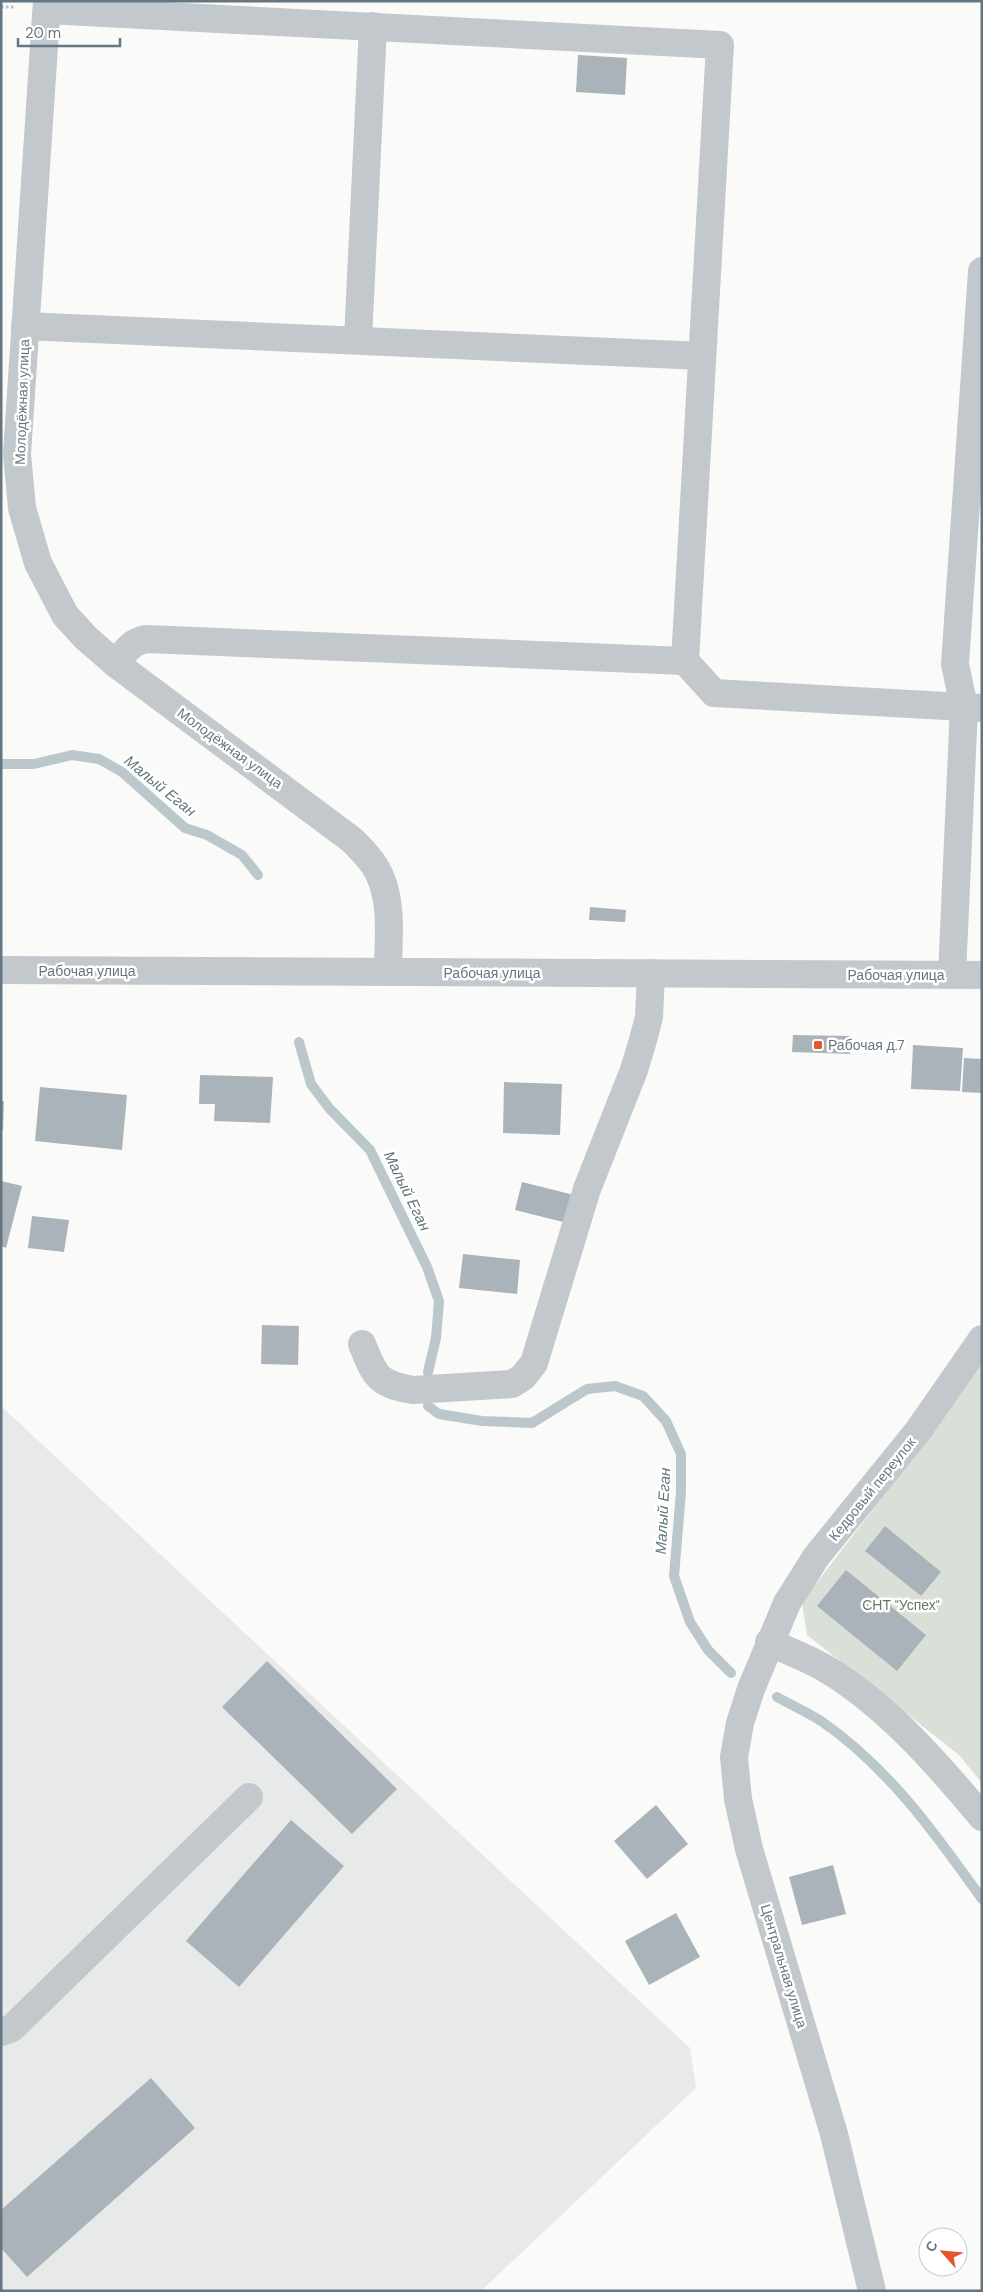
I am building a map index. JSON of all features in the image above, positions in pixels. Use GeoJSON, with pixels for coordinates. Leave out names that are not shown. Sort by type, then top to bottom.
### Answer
{"type":"FeatureCollection","features":[{"type":"Feature","properties":{"kind":"street"},"geometry":{"type":"LineString","coordinates":[[47,5],[373,26],[720,45],[685,661],[714,693],[973,707]]}},
{"type":"Feature","properties":{"kind":"street","name":"Молодёжная улица"},"geometry":{"type":"LineString","coordinates":[[47,5],[17,454],[22,508],[29,538],[38,563],[65,615],[86,638],[116,664],[352,840],[370,859],[380,876],[388,908],[388,972]]}},
{"type":"Feature","properties":{"kind":"street"},"geometry":{"type":"LineString","coordinates":[[358,340],[373,26]]}},
{"type":"Feature","properties":{"kind":"street"},"geometry":{"type":"LineString","coordinates":[[952,975],[973,707],[955,664],[979,371],[982,271]]}},
{"type":"Feature","properties":{"kind":"street"},"geometry":{"type":"LineString","coordinates":[[25,326],[702,356]]}},
{"type":"Feature","properties":{"kind":"street"},"geometry":{"type":"LineString","coordinates":[[116,664],[135,641],[146,639],[685,661]]}},
{"type":"Feature","properties":{"kind":"street","name":"Рабочая улица"},"geometry":{"type":"LineString","coordinates":[[1,970],[982,975]]}},
{"type":"Feature","properties":{"kind":"street"},"geometry":{"type":"LineString","coordinates":[[362,1344],[374,1373],[383,1381],[405,1389],[512,1384],[524,1378],[534,1363],[587,1189],[634,1070],[649,1017],[651,973]]}},
{"type":"Feature","properties":{"kind":"street","name":"Кедровый переулок"},"geometry":{"type":"LineString","coordinates":[[769,1642],[787,1603],[816,1556],[918,1431],[982,1339]]}},
{"type":"Feature","properties":{"kind":"street"},"geometry":{"type":"LineString","coordinates":[[769,1642],[822,1667],[859,1692],[904,1732],[950,1778],[982,1817]]}},
{"type":"Feature","properties":{"kind":"street","name":"Центральная улица"},"geometry":{"type":"LineString","coordinates":[[769,1642],[740,1723],[734,1757],[738,1799],[749,1849],[834,2134],[872,2291]]}},
{"type":"Feature","properties":{"kind":"street"},"geometry":{"type":"LineString","coordinates":[[1,2032],[12,2028],[249,1797]]}},
{"type":"Feature","properties":{"kind":"shaded area"},"geometry":{"type":"Polygon","coordinates":[[[1,1406],[690,2048],[696,2088],[481,2291],[1,2291],[1,1406]]]}},
{"type":"Feature","properties":{"kind":"green space","name":"СНТ \"Успех\""},"geometry":{"type":"Polygon","coordinates":[[[982,1359],[982,1783],[959,1755],[807,1635],[802,1602],[926,1440],[982,1359]]]}},
{"type":"Feature","properties":{"kind":"building"},"geometry":{"type":"Polygon","coordinates":[[[578,55],[627,58],[625,95],[576,92],[578,55]]]}},
{"type":"Feature","properties":{"kind":"building"},"geometry":{"type":"Polygon","coordinates":[[[590,907],[626,910],[625,922],[589,920],[590,907]]]}},
{"type":"Feature","properties":{"kind":"building"},"geometry":{"type":"Polygon","coordinates":[[[793,1035],[850,1036],[850,1054],[792,1052],[793,1035]]]}},
{"type":"Feature","properties":{"kind":"building"},"geometry":{"type":"Polygon","coordinates":[[[913,1045],[963,1048],[960,1091],[911,1089],[913,1045]]]}},
{"type":"Feature","properties":{"kind":"building"},"geometry":{"type":"Polygon","coordinates":[[[964,1058],[982,1059],[982,1093],[962,1092],[964,1058]]]}},
{"type":"Feature","properties":{"kind":"building"},"geometry":{"type":"Polygon","coordinates":[[[200,1075],[273,1077],[270,1123],[214,1121],[215,1104],[199,1104],[200,1075]]]}},
{"type":"Feature","properties":{"kind":"building"},"geometry":{"type":"Polygon","coordinates":[[[504,1082],[562,1084],[560,1135],[503,1133],[504,1082]]]}},
{"type":"Feature","properties":{"kind":"building"},"geometry":{"type":"Polygon","coordinates":[[[40,1087],[127,1095],[122,1150],[35,1141],[40,1087]]]}},
{"type":"Feature","properties":{"kind":"building"},"geometry":{"type":"Polygon","coordinates":[[[1,1101],[4,1101],[3,1130],[1,1130],[1,1101]]]}},
{"type":"Feature","properties":{"kind":"building"},"geometry":{"type":"Polygon","coordinates":[[[1,1181],[22,1186],[6,1248],[1,1246],[1,1181]]]}},
{"type":"Feature","properties":{"kind":"building"},"geometry":{"type":"Polygon","coordinates":[[[522,1182],[578,1196],[571,1224],[515,1210],[522,1182]]]}},
{"type":"Feature","properties":{"kind":"building"},"geometry":{"type":"Polygon","coordinates":[[[32,1216],[69,1220],[64,1252],[28,1248],[32,1216]]]}},
{"type":"Feature","properties":{"kind":"building"},"geometry":{"type":"Polygon","coordinates":[[[463,1254],[520,1260],[517,1294],[459,1288],[463,1254]]]}},
{"type":"Feature","properties":{"kind":"building"},"geometry":{"type":"Polygon","coordinates":[[[262,1325],[299,1326],[298,1365],[261,1364],[262,1325]]]}},
{"type":"Feature","properties":{"kind":"building"},"geometry":{"type":"Polygon","coordinates":[[[885,1526],[941,1572],[921,1596],[865,1551],[885,1526]]]}},
{"type":"Feature","properties":{"kind":"building"},"geometry":{"type":"Polygon","coordinates":[[[846,1570],[926,1635],[897,1671],[817,1606],[846,1570]]]}},
{"type":"Feature","properties":{"kind":"building"},"geometry":{"type":"Polygon","coordinates":[[[267,1661],[397,1789],[352,1834],[222,1707],[267,1661]]]}},
{"type":"Feature","properties":{"kind":"building"},"geometry":{"type":"Polygon","coordinates":[[[656,1805],[688,1844],[647,1879],[614,1841],[656,1805]]]}},
{"type":"Feature","properties":{"kind":"building"},"geometry":{"type":"Polygon","coordinates":[[[291,1820],[344,1866],[239,1987],[186,1941],[291,1820]]]}},
{"type":"Feature","properties":{"kind":"building"},"geometry":{"type":"Polygon","coordinates":[[[833,1865],[846,1914],[802,1925],[789,1877],[833,1865]]]}},
{"type":"Feature","properties":{"kind":"building"},"geometry":{"type":"Polygon","coordinates":[[[676,1913],[700,1957],[649,1985],[625,1941],[676,1913]]]}},
{"type":"Feature","properties":{"kind":"building"},"geometry":{"type":"Polygon","coordinates":[[[151,2078],[195,2128],[27,2277],[1,2248],[1,2210],[151,2078]]]}},
{"type":"Feature","properties":{"kind":"waterway","name":"Малый Еган"},"geometry":{"type":"LineString","coordinates":[[1,764],[34,764],[72,755],[99,759],[122,772],[185,828],[207,835],[242,855],[258,875]]}},
{"type":"Feature","properties":{"kind":"waterway","name":"Малый Еган"},"geometry":{"type":"LineString","coordinates":[[299,1042],[311,1084],[329,1108],[370,1150],[427,1267],[439,1301],[436,1338],[428,1372]]}},
{"type":"Feature","properties":{"kind":"waterway","name":"Малый Еган"},"geometry":{"type":"LineString","coordinates":[[428,1406],[439,1414],[482,1421],[532,1423],[587,1389],[615,1386],[643,1396],[666,1421],[681,1454],[681,1492],[674,1576],[690,1622],[708,1650],[731,1673]]}},
{"type":"Feature","properties":{"kind":"waterway","name":"Малый Еган"},"geometry":{"type":"LineString","coordinates":[[777,1697],[821,1721],[868,1759],[909,1802],[982,1899]]}},
{"type":"Feature","properties":{"kind":"place","name":"Рабочая д.7"},"geometry":{"type":"Point","coordinates":[818,1045]}}]}
